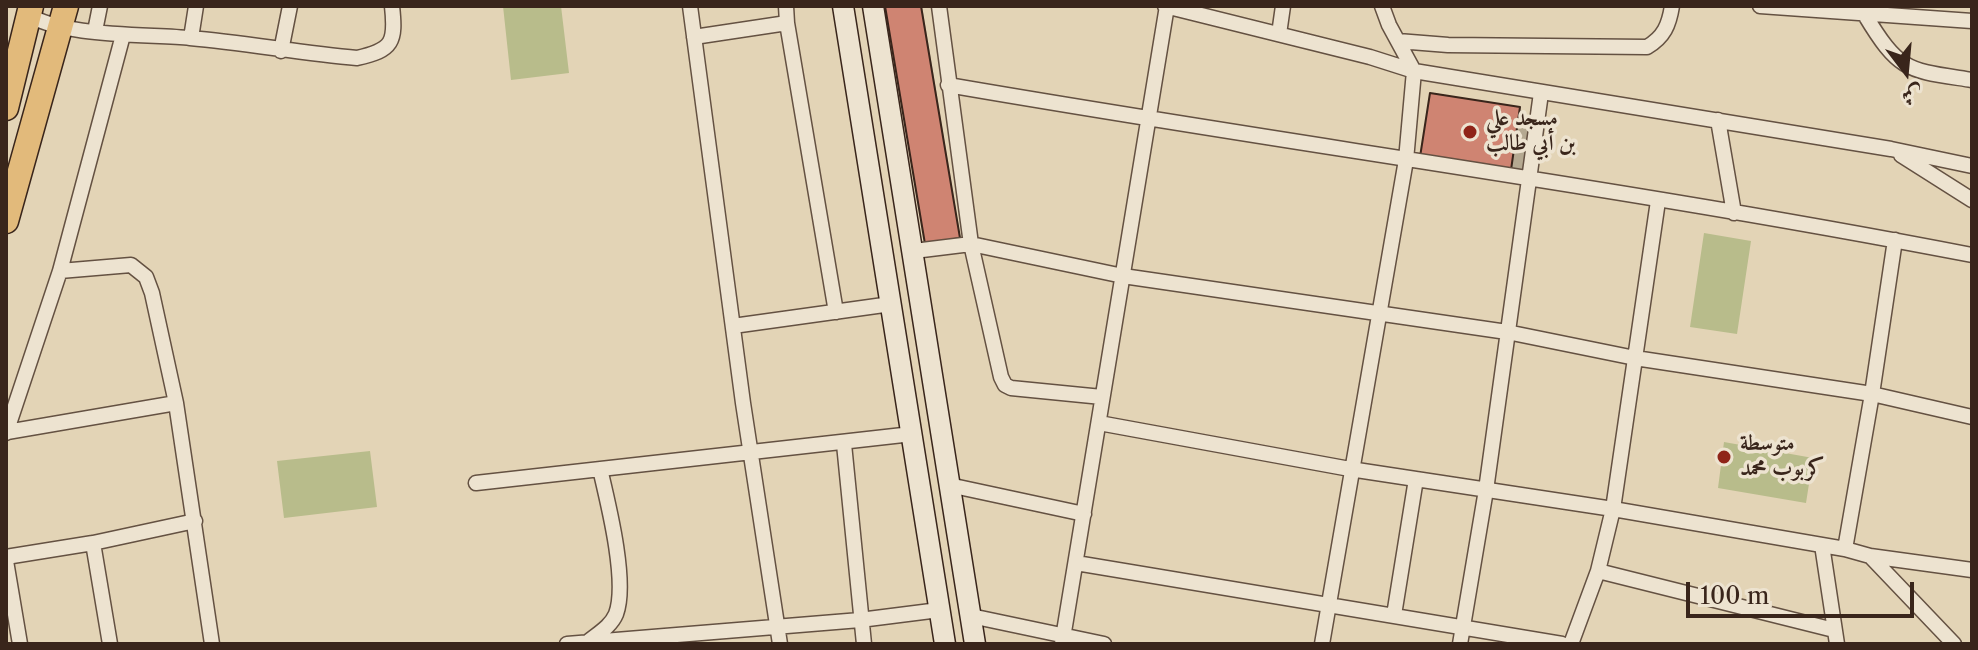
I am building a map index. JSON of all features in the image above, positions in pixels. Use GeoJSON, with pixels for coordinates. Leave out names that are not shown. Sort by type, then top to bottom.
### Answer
{"type":"FeatureCollection","features":[{"type":"Feature","properties":{"kind":"main road"},"geometry":{"type":"LineString","coordinates":[[843,6],[945,644]]}},
{"type":"Feature","properties":{"kind":"main road"},"geometry":{"type":"LineString","coordinates":[[873,6],[975,644]]}},
{"type":"Feature","properties":{"kind":"main road"},"geometry":{"type":"LineString","coordinates":[[6,108],[26,9]]}},
{"type":"Feature","properties":{"kind":"main road"},"geometry":{"type":"LineString","coordinates":[[6,221],[64,16]]}},
{"type":"Feature","properties":{"kind":"street"},"geometry":{"type":"LineString","coordinates":[[95,31],[100,6]]}},
{"type":"Feature","properties":{"kind":"street"},"geometry":{"type":"LineString","coordinates":[[191,38],[196,6]]}},
{"type":"Feature","properties":{"kind":"street"},"geometry":{"type":"LineString","coordinates":[[281,51],[290,6]]}},
{"type":"Feature","properties":{"kind":"street"},"geometry":{"type":"LineString","coordinates":[[26,9],[64,16],[95,31],[191,38],[357,58],[391,43],[394,32],[392,6]]}},
{"type":"Feature","properties":{"kind":"street"},"geometry":{"type":"LineString","coordinates":[[690,6],[750,453],[780,644]]}},
{"type":"Feature","properties":{"kind":"street"},"geometry":{"type":"LineString","coordinates":[[786,6],[836,312]]}},
{"type":"Feature","properties":{"kind":"street"},"geometry":{"type":"LineString","coordinates":[[939,6],[971,244],[1001,377],[1005,385],[1020,390],[1102,397]]}},
{"type":"Feature","properties":{"kind":"street"},"geometry":{"type":"LineString","coordinates":[[1063,640],[1166,6],[1198,10],[1414,71],[1891,149],[1972,166]]}},
{"type":"Feature","properties":{"kind":"street"},"geometry":{"type":"LineString","coordinates":[[1279,34],[1283,6]]}},
{"type":"Feature","properties":{"kind":"street"},"geometry":{"type":"LineString","coordinates":[[1322,644],[1406,160],[1414,71],[1382,6]]}},
{"type":"Feature","properties":{"kind":"street"},"geometry":{"type":"LineString","coordinates":[[1398,41],[1448,45],[1647,47],[1665,32],[1672,6]]}},
{"type":"Feature","properties":{"kind":"street"},"geometry":{"type":"LineString","coordinates":[[1760,6],[1935,12],[1972,21]]}},
{"type":"Feature","properties":{"kind":"street"},"geometry":{"type":"LineString","coordinates":[[1866,10],[1888,51],[1904,66],[1972,80]]}},
{"type":"Feature","properties":{"kind":"street"},"geometry":{"type":"LineString","coordinates":[[694,37],[787,23]]}},
{"type":"Feature","properties":{"kind":"street"},"geometry":{"type":"LineString","coordinates":[[123,35],[60,271],[6,432],[176,403]]}},
{"type":"Feature","properties":{"kind":"street"},"geometry":{"type":"LineString","coordinates":[[948,85],[1528,177],[1972,255]]}},
{"type":"Feature","properties":{"kind":"street"},"geometry":{"type":"LineString","coordinates":[[1460,644],[1486,490],[1541,93]]}},
{"type":"Feature","properties":{"kind":"street"},"geometry":{"type":"LineString","coordinates":[[1718,120],[1734,213]]}},
{"type":"Feature","properties":{"kind":"street"},"geometry":{"type":"LineString","coordinates":[[1891,149],[1972,200]]}},
{"type":"Feature","properties":{"kind":"street"},"geometry":{"type":"LineString","coordinates":[[1571,644],[1598,571],[1613,509],[1658,201]]}},
{"type":"Feature","properties":{"kind":"street"},"geometry":{"type":"LineString","coordinates":[[1845,549],[1895,240]]}},
{"type":"Feature","properties":{"kind":"street"},"geometry":{"type":"LineString","coordinates":[[914,251],[971,244],[1123,276],[1507,332],[1635,358],[1872,394],[1972,417]]}},
{"type":"Feature","properties":{"kind":"street"},"geometry":{"type":"LineString","coordinates":[[60,271],[131,265],[146,277],[176,403],[212,644]]}},
{"type":"Feature","properties":{"kind":"street"},"geometry":{"type":"LineString","coordinates":[[733,326],[891,304]]}},
{"type":"Feature","properties":{"kind":"street"},"geometry":{"type":"LineString","coordinates":[[1099,423],[1350,469],[1613,509],[1870,556],[1972,570]]}},
{"type":"Feature","properties":{"kind":"street"},"geometry":{"type":"LineString","coordinates":[[476,483],[912,434]]}},
{"type":"Feature","properties":{"kind":"street"},"geometry":{"type":"LineString","coordinates":[[844,444],[864,644]]}},
{"type":"Feature","properties":{"kind":"street"},"geometry":{"type":"LineString","coordinates":[[588,642],[612,622],[620,592],[609,507],[600,469]]}},
{"type":"Feature","properties":{"kind":"street"},"geometry":{"type":"LineString","coordinates":[[1394,615],[1416,479]]}},
{"type":"Feature","properties":{"kind":"street"},"geometry":{"type":"LineString","coordinates":[[949,485],[1084,514]]}},
{"type":"Feature","properties":{"kind":"street"},"geometry":{"type":"LineString","coordinates":[[20,644],[6,559],[195,521]]}},
{"type":"Feature","properties":{"kind":"street"},"geometry":{"type":"LineString","coordinates":[[93,543],[110,644]]}},
{"type":"Feature","properties":{"kind":"street"},"geometry":{"type":"LineString","coordinates":[[1598,571],[1836,637],[1822,545]]}},
{"type":"Feature","properties":{"kind":"street"},"geometry":{"type":"LineString","coordinates":[[1870,556],[1954,644]]}},
{"type":"Feature","properties":{"kind":"street"},"geometry":{"type":"LineString","coordinates":[[1076,563],[1562,644]]}},
{"type":"Feature","properties":{"kind":"street"},"geometry":{"type":"LineString","coordinates":[[567,644],[860,620],[939,610]]}},
{"type":"Feature","properties":{"kind":"street"},"geometry":{"type":"LineString","coordinates":[[971,616],[1063,640],[1104,644]]}},
{"type":"Feature","properties":{"kind":"green space"},"geometry":{"type":"Polygon","coordinates":[[[503,6],[561,6],[569,73],[511,80],[503,6]]]}},
{"type":"Feature","properties":{"kind":"green space"},"geometry":{"type":"Polygon","coordinates":[[[1704,233],[1751,241],[1737,334],[1690,327],[1704,233]]]}},
{"type":"Feature","properties":{"kind":"green space"},"geometry":{"type":"Polygon","coordinates":[[[1724,442],[1813,458],[1806,503],[1718,488],[1724,442]]]}},
{"type":"Feature","properties":{"kind":"green space"},"geometry":{"type":"Polygon","coordinates":[[[370,451],[377,507],[284,518],[277,461],[370,451]]]}},
{"type":"Feature","properties":{"kind":"building"},"geometry":{"type":"Polygon","coordinates":[[[885,6],[921,6],[960,238],[925,244],[885,6]]]}},
{"type":"Feature","properties":{"kind":"building","name":"مسجد علي بن أبي طالب"},"geometry":{"type":"Polygon","coordinates":[[[1430,93],[1520,107],[1511,170],[1420,157],[1430,93]]]}},
{"type":"Feature","properties":{"kind":"place","name":"مسجد علي بن أبي طالب"},"geometry":{"type":"Point","coordinates":[1470,132]}},
{"type":"Feature","properties":{"kind":"place","name":"متوسطة كربوب محمد"},"geometry":{"type":"Point","coordinates":[1724,457]}}]}
